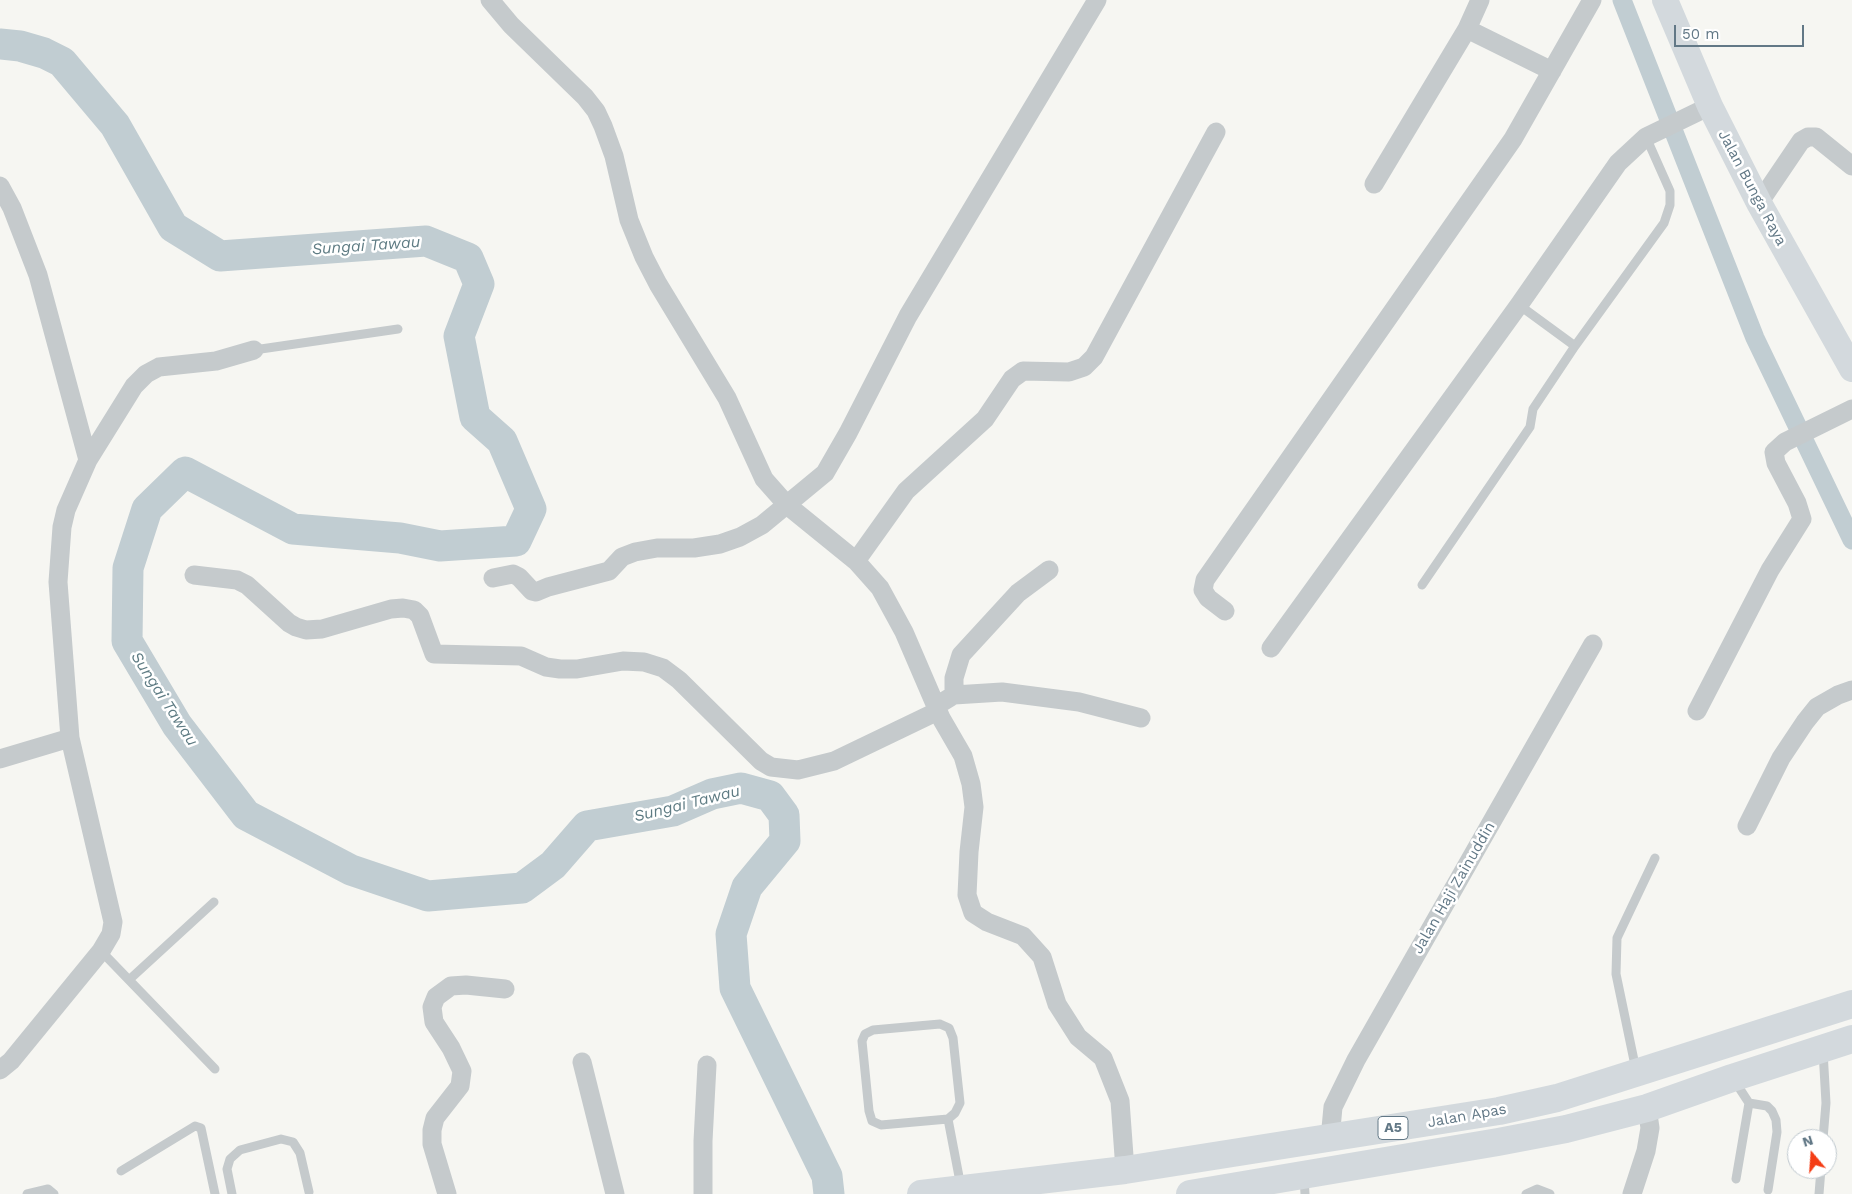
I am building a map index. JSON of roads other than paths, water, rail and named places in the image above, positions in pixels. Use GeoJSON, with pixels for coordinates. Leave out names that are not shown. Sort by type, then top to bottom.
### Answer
{"type":"FeatureCollection","features":[{"type":"Feature","properties":{"kind":"highway","name":"Jalan Apas"},"geometry":{"type":"LineString","coordinates":[[921,1194],[963,1192],[1125,1170],[1499,1111],[1557,1098],[1852,1004]]}},
{"type":"Feature","properties":{"kind":"highway","name":"Jalan Apas"},"geometry":{"type":"LineString","coordinates":[[1190,1194],[1305,1184],[1566,1129],[1648,1108],[1767,1066],[1852,1039]]}},
{"type":"Feature","properties":{"kind":"highway"},"geometry":{"type":"LineString","coordinates":[[1669,1063],[1678,1070],[1693,1068],[1757,1046],[1765,1047],[1769,1051],[1770,1059],[1767,1066]]}},
{"type":"Feature","properties":{"kind":"street"},"geometry":{"type":"LineString","coordinates":[[490,0],[511,24],[585,97],[596,111],[614,156],[629,220],[644,257],[658,284],[727,398],[764,479],[787,505],[856,561],[880,588],[904,632],[937,709],[963,756],[971,784],[974,807],[967,895],[973,913],[987,922],[1023,936],[1042,957],[1057,1004],[1078,1037],[1103,1058],[1120,1101],[1125,1170]]}},
{"type":"Feature","properties":{"kind":"street"},"geometry":{"type":"LineString","coordinates":[[493,578],[513,574],[519,577],[532,591],[536,592],[609,571],[622,557],[635,552],[656,548],[694,548],[720,544],[751,532],[825,473],[848,433],[908,316],[1098,0]]}},
{"type":"Feature","properties":{"kind":"street"},"geometry":{"type":"LineString","coordinates":[[1374,184],[1467,30],[1480,0]]}},
{"type":"Feature","properties":{"kind":"street"},"geometry":{"type":"LineString","coordinates":[[1225,611],[1208,598],[1203,590],[1205,580],[1513,139],[1592,0]]}},
{"type":"Feature","properties":{"kind":"street","name":"Jalan Bunga Raya"},"geometry":{"type":"LineString","coordinates":[[1664,0],[1710,106],[1759,203],[1852,369]]}},
{"type":"Feature","properties":{"kind":"street"},"geometry":{"type":"LineString","coordinates":[[1467,30],[1552,71]]}},
{"type":"Feature","properties":{"kind":"street"},"geometry":{"type":"LineString","coordinates":[[1271,648],[1519,305],[1618,163],[1650,135],[1710,106]]}},
{"type":"Feature","properties":{"kind":"street"},"geometry":{"type":"LineString","coordinates":[[856,561],[906,491],[985,418],[1012,380],[1023,371],[1070,372],[1084,367],[1094,357],[1216,132]]}},
{"type":"Feature","properties":{"kind":"street"},"geometry":{"type":"LineString","coordinates":[[1759,203],[1801,141],[1808,137],[1816,137],[1852,166]]}},
{"type":"Feature","properties":{"kind":"street"},"geometry":{"type":"LineString","coordinates":[[0,186],[12,208],[38,275],[88,460]]}},
{"type":"Feature","properties":{"kind":"street"},"geometry":{"type":"LineString","coordinates":[[0,1070],[11,1061],[101,951],[111,934],[113,922],[70,738],[58,582],[62,527],[66,510],[88,460],[134,386],[146,374],[159,367],[216,361],[254,350]]}},
{"type":"Feature","properties":{"kind":"street"},"geometry":{"type":"LineString","coordinates":[[1697,711],[1770,570],[1802,519],[1797,503],[1776,462],[1774,452],[1785,442],[1813,426],[1852,409]]}},
{"type":"Feature","properties":{"kind":"street"},"geometry":{"type":"LineString","coordinates":[[954,695],[954,678],[961,655],[1018,593],[1048,570]]}},
{"type":"Feature","properties":{"kind":"street"},"geometry":{"type":"LineString","coordinates":[[194,575],[237,580],[246,585],[289,623],[306,630],[322,629],[391,608],[403,608],[414,610],[420,616],[434,654],[521,656],[546,667],[560,670],[623,661],[644,662],[663,668],[679,680],[762,761],[771,767],[798,770],[834,761],[937,709],[954,695],[1002,692],[1079,702],[1141,718]]}},
{"type":"Feature","properties":{"kind":"street","name":"Jalan Haji Zainuddin"},"geometry":{"type":"LineString","coordinates":[[1330,1139],[1333,1107],[1356,1060],[1594,644]]}},
{"type":"Feature","properties":{"kind":"street"},"geometry":{"type":"LineString","coordinates":[[1747,826],[1781,758],[1805,722],[1817,707],[1838,695],[1852,690]]}},
{"type":"Feature","properties":{"kind":"street"},"geometry":{"type":"LineString","coordinates":[[0,759],[70,738]]}},
{"type":"Feature","properties":{"kind":"street"},"geometry":{"type":"LineString","coordinates":[[447,1194],[432,1144],[432,1130],[435,1118],[460,1086],[462,1071],[451,1048],[434,1022],[432,1007],[436,997],[451,986],[466,985],[505,989]]}},
{"type":"Feature","properties":{"kind":"street"},"geometry":{"type":"LineString","coordinates":[[582,1062],[614,1194]]}},
{"type":"Feature","properties":{"kind":"street"},"geometry":{"type":"LineString","coordinates":[[703,1194],[703,1141],[707,1065]]}},
{"type":"Feature","properties":{"kind":"street"},"geometry":{"type":"LineString","coordinates":[[1632,1194],[1646,1151],[1650,1128],[1648,1108]]}},
{"type":"Feature","properties":{"kind":"lane"},"geometry":{"type":"LineString","coordinates":[[1422,585],[1530,427],[1533,409],[1575,346],[1664,223],[1670,205],[1670,191],[1650,135]]}},
{"type":"Feature","properties":{"kind":"lane"},"geometry":{"type":"LineString","coordinates":[[1519,305],[1575,346]]}},
{"type":"Feature","properties":{"kind":"lane"},"geometry":{"type":"LineString","coordinates":[[254,350],[398,329]]}},
{"type":"Feature","properties":{"kind":"lane"},"geometry":{"type":"LineString","coordinates":[[1637,1073],[1616,974],[1617,938],[1655,858]]}},
{"type":"Feature","properties":{"kind":"lane"},"geometry":{"type":"LineString","coordinates":[[130,979],[214,902]]}},
{"type":"Feature","properties":{"kind":"lane"},"geometry":{"type":"LineString","coordinates":[[101,951],[215,1069]]}},
{"type":"Feature","properties":{"kind":"lane"},"geometry":{"type":"LineString","coordinates":[[940,1024],[949,1028],[953,1038],[960,1103],[956,1113],[948,1119],[881,1126],[872,1121],[869,1111],[862,1041],[865,1034],[873,1030],[940,1024]]}},
{"type":"Feature","properties":{"kind":"lane"},"geometry":{"type":"LineString","coordinates":[[1823,1048],[1826,1103],[1824,1129]]}},
{"type":"Feature","properties":{"kind":"lane"},"geometry":{"type":"LineString","coordinates":[[1732,1078],[1749,1102],[1767,1106],[1772,1111],[1776,1120],[1777,1132],[1768,1190]]}},
{"type":"Feature","properties":{"kind":"lane"},"geometry":{"type":"LineString","coordinates":[[1736,1179],[1749,1102]]}},
{"type":"Feature","properties":{"kind":"lane"},"geometry":{"type":"LineString","coordinates":[[948,1119],[963,1192]]}},
{"type":"Feature","properties":{"kind":"lane"},"geometry":{"type":"LineString","coordinates":[[121,1170],[195,1126],[201,1128],[215,1194]]}},
{"type":"Feature","properties":{"kind":"lane"},"geometry":{"type":"LineString","coordinates":[[232,1194],[227,1169],[230,1159],[240,1150],[281,1139],[293,1142],[300,1153],[309,1192]]}},
{"type":"Feature","properties":{"kind":"lane"},"geometry":{"type":"LineString","coordinates":[[1819,1194],[1820,1179]]}},
{"type":"Feature","properties":{"kind":"lane"},"geometry":{"type":"LineString","coordinates":[[27,1194],[45,1189],[51,1189],[54,1194]]}},
{"type":"Feature","properties":{"kind":"lane"},"geometry":{"type":"LineString","coordinates":[[1526,1194],[1537,1189],[1550,1194]]}},
{"type":"Feature","properties":{"kind":"waterway"},"geometry":{"type":"LineString","coordinates":[[1622,0],[1755,338],[1852,540]]}},
{"type":"Feature","properties":{"kind":"waterway","name":"Sungai Tawau"},"geometry":{"type":"LineString","coordinates":[[0,44],[20,46],[44,53],[62,62],[115,125],[173,227],[220,256],[426,241],[468,258],[479,284],[459,336],[475,417],[502,441],[531,509],[516,541],[440,546],[400,538],[293,529],[185,472],[147,509],[128,568],[127,641],[177,725],[246,815],[351,870],[428,896],[522,888],[553,865],[587,826],[673,811],[712,794],[741,788],[770,796],[784,815],[785,841],[747,887],[731,934],[735,988],[827,1176],[829,1194]]}}]}
